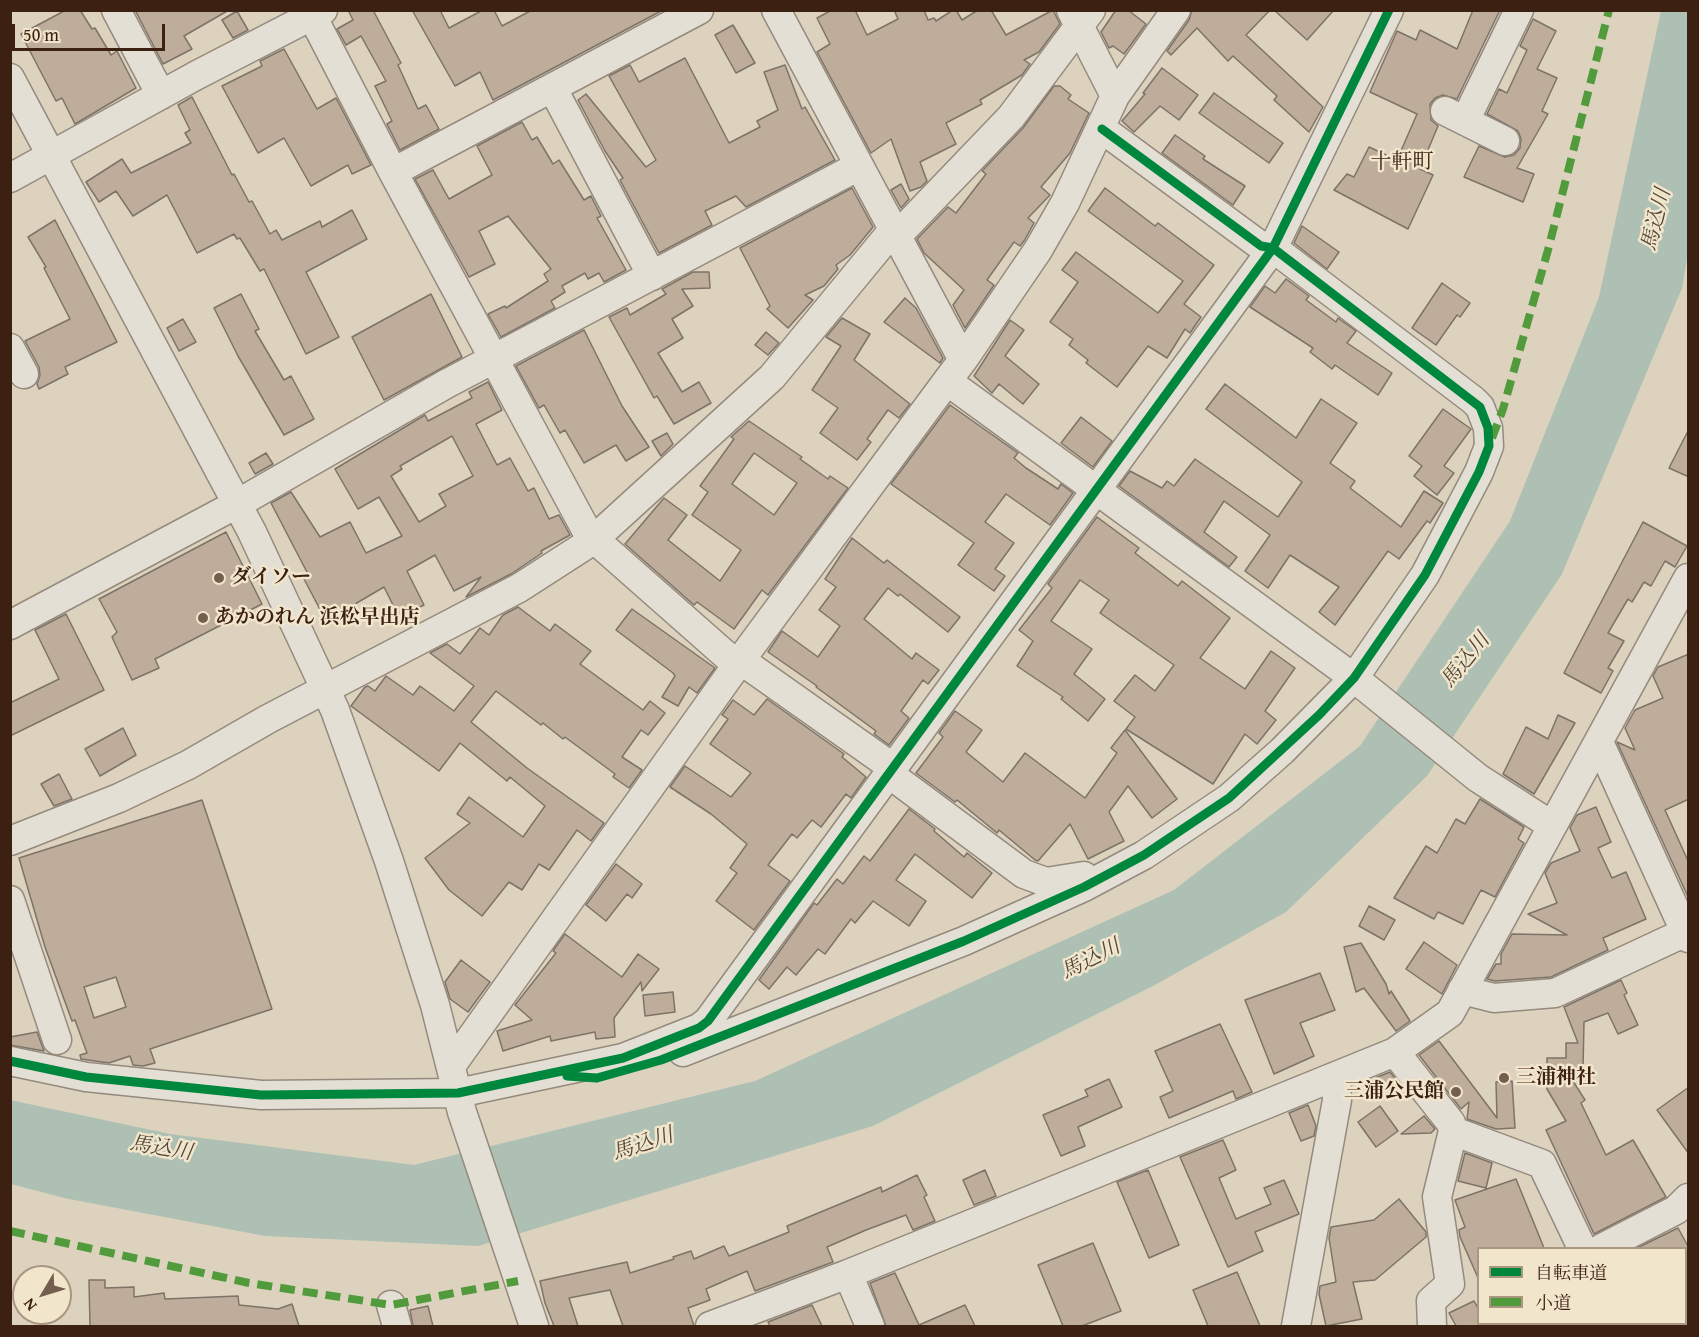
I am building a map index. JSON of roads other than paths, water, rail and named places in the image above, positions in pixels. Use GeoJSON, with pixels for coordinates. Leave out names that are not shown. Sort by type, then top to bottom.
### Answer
{"type":"FeatureCollection","features":[{"type":"Feature","properties":{"kind":"street"},"geometry":{"type":"LineString","coordinates":[[116,10],[161,95]]}},
{"type":"Feature","properties":{"kind":"street"},"geometry":{"type":"LineString","coordinates":[[393,172],[699,10]]}},
{"type":"Feature","properties":{"kind":"street"},"geometry":{"type":"LineString","coordinates":[[776,10],[895,234],[955,371],[1099,489],[1356,680],[1478,778],[1551,825]]}},
{"type":"Feature","properties":{"kind":"street"},"geometry":{"type":"LineString","coordinates":[[457,1090],[738,665],[955,371],[1038,250],[1102,129],[1115,96],[1176,10]]}},
{"type":"Feature","properties":{"kind":"street"},"geometry":{"type":"LineString","coordinates":[[10,1061],[86,1077],[261,1095],[457,1090],[623,1058],[699,1028],[708,1021],[1273,248],[1389,10]]}},
{"type":"Feature","properties":{"kind":"street"},"geometry":{"type":"LineString","coordinates":[[1505,141],[1455,116],[1519,10]]}},
{"type":"Feature","properties":{"kind":"street"},"geometry":{"type":"LineString","coordinates":[[10,178],[315,12],[393,172],[601,546],[738,665],[749,666],[1035,880],[1057,882],[1087,875],[1105,876]]}},
{"type":"Feature","properties":{"kind":"street"},"geometry":{"type":"LineString","coordinates":[[1080,15],[1115,96]]}},
{"type":"Feature","properties":{"kind":"street"},"geometry":{"type":"LineString","coordinates":[[12,838],[118,798],[188,765],[519,588],[595,538],[772,377],[895,234],[1011,117],[1080,15]]}},
{"type":"Feature","properties":{"kind":"street"},"geometry":{"type":"LineString","coordinates":[[10,78],[237,504],[326,690],[389,861],[435,1005],[457,1090],[534,1326]]}},
{"type":"Feature","properties":{"kind":"street"},"geometry":{"type":"LineString","coordinates":[[553,89],[652,276]]}},
{"type":"Feature","properties":{"kind":"street"},"geometry":{"type":"LineString","coordinates":[[549,1074],[597,1077],[661,1060],[964,941],[1105,876],[1144,855],[1229,798],[1356,680],[1425,575],[1479,472],[1489,446],[1488,428],[1480,407],[1273,248],[1261,246],[1102,129]]}},
{"type":"Feature","properties":{"kind":"street"},"geometry":{"type":"LineString","coordinates":[[10,625],[237,504],[446,384],[859,166]]}},
{"type":"Feature","properties":{"kind":"street"},"geometry":{"type":"LineString","coordinates":[[10,348],[24,374]]}},
{"type":"Feature","properties":{"kind":"street"},"geometry":{"type":"LineString","coordinates":[[711,1326],[848,1274],[1395,1052],[1450,1013],[1551,825],[1689,578]]}},
{"type":"Feature","properties":{"kind":"street"},"geometry":{"type":"LineString","coordinates":[[1462,990],[1494,998],[1555,993],[1688,934],[1599,742]]}},
{"type":"Feature","properties":{"kind":"street"},"geometry":{"type":"LineString","coordinates":[[10,900],[57,1040]]}},
{"type":"Feature","properties":{"kind":"street"},"geometry":{"type":"LineString","coordinates":[[1395,1052],[1451,1123],[1453,1131],[1437,1197],[1450,1284],[1431,1301],[1432,1326]]}},
{"type":"Feature","properties":{"kind":"street"},"geometry":{"type":"LineString","coordinates":[[1296,1326],[1337,1100],[1336,1076]]}},
{"type":"Feature","properties":{"kind":"street"},"geometry":{"type":"LineString","coordinates":[[1453,1131],[1542,1164],[1582,1247]]}},
{"type":"Feature","properties":{"kind":"street"},"geometry":{"type":"LineString","coordinates":[[1604,1247],[1676,1210],[1689,1198]]}},
{"type":"Feature","properties":{"kind":"street"},"geometry":{"type":"LineString","coordinates":[[848,1274],[870,1326]]}},
{"type":"Feature","properties":{"kind":"water","name":"馬込川"},"geometry":{"type":"Polygon","coordinates":[[[1661,11],[1688,11],[1688,253],[1682,288],[1562,574],[1427,776],[1286,912],[1151,987],[873,1126],[478,1246],[265,1236],[64,1198],[11,1184],[10,1100],[170,1134],[414,1165],[755,1081],[1174,890],[1360,746],[1510,521],[1599,297],[1661,11]]]}},
{"type":"Feature","properties":{"kind":"place","name":"ダイソー"},"geometry":{"type":"Point","coordinates":[219,578]}},
{"type":"Feature","properties":{"kind":"place","name":"あかのれん 浜松早出店"},"geometry":{"type":"Point","coordinates":[203,618]}},
{"type":"Feature","properties":{"kind":"place","name":"三浦神社"},"geometry":{"type":"Point","coordinates":[1504,1078]}},
{"type":"Feature","properties":{"kind":"place","name":"三浦公民館"},"geometry":{"type":"Point","coordinates":[1456,1092]}},
{"type":"Feature","properties":{"kind":"district","name":"十軒町"},"geometry":{"type":"Point","coordinates":[1402,163]}}]}
